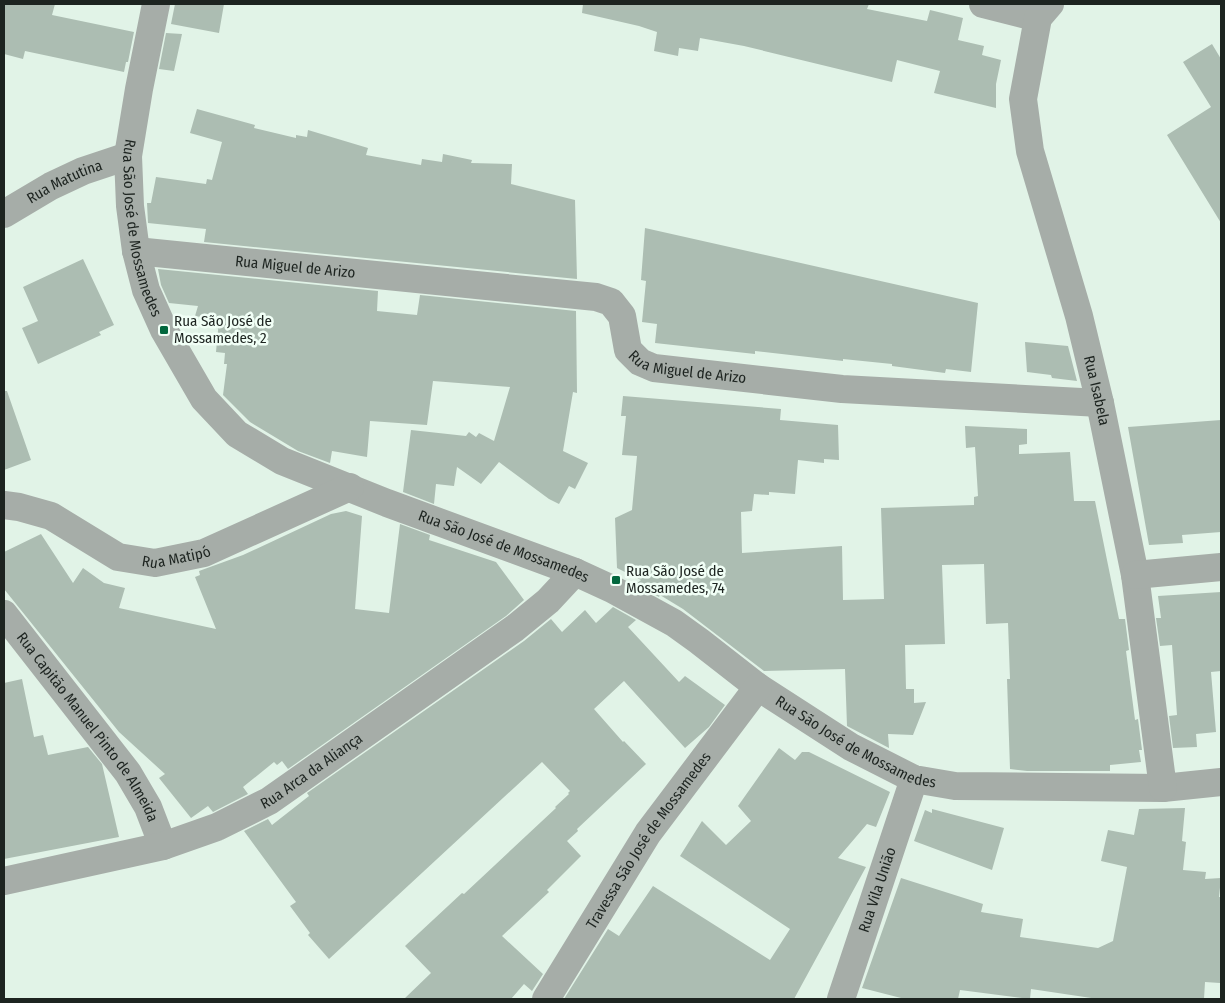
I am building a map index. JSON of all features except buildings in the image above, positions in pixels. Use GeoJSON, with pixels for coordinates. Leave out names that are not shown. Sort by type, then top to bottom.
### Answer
{"type":"FeatureCollection","features":[{"type":"Feature","properties":{"kind":"street","name":"Rua São José de Mossamedes"},"geometry":{"type":"LineString","coordinates":[[156,4],[128,156],[130,206],[136,251],[146,290],[157,314],[204,399],[238,434],[282,461],[387,503],[575,572],[612,589],[674,623],[758,687],[851,747],[914,779],[955,786],[1163,788],[1221,782]]}},
{"type":"Feature","properties":{"kind":"street"},"geometry":{"type":"LineString","coordinates":[[983,4],[1044,11]]}},
{"type":"Feature","properties":{"kind":"street","name":"Rua Isabela"},"geometry":{"type":"LineString","coordinates":[[1044,11],[1023,99],[1030,151],[1079,316],[1100,403],[1135,574],[1163,788]]}},
{"type":"Feature","properties":{"kind":"street","name":"Rua Matutina"},"geometry":{"type":"LineString","coordinates":[[4,214],[51,186],[128,156]]}},
{"type":"Feature","properties":{"kind":"street","name":"Rua Miguel de Arizo"},"geometry":{"type":"LineString","coordinates":[[136,251],[596,297],[611,302],[622,316],[628,350],[640,362],[654,368],[842,389],[1100,403]]}},
{"type":"Feature","properties":{"kind":"street","name":"Rua Matipó"},"geometry":{"type":"LineString","coordinates":[[4,504],[51,516],[118,557],[155,563],[204,553],[350,487]]}},
{"type":"Feature","properties":{"kind":"street"},"geometry":{"type":"LineString","coordinates":[[1135,574],[1221,568]]}},
{"type":"Feature","properties":{"kind":"street","name":"Rua Arca da Aliança"},"geometry":{"type":"LineString","coordinates":[[4,881],[163,846],[217,827],[269,801],[515,628],[548,601],[575,572]]}},
{"type":"Feature","properties":{"kind":"street","name":"Rua Capitão Manuel Pinto de Almeida"},"geometry":{"type":"LineString","coordinates":[[4,614],[128,773],[148,808],[163,846]]}},
{"type":"Feature","properties":{"kind":"street","name":"Travessa São José de Mossamedes"},"geometry":{"type":"LineString","coordinates":[[546,999],[648,834],[758,687]]}},
{"type":"Feature","properties":{"kind":"street","name":"Rua Vila União"},"geometry":{"type":"LineString","coordinates":[[841,999],[914,779]]}},
{"type":"Feature","properties":{"kind":"place","name":"Rua São José de Mossamedes, 2"},"geometry":{"type":"Point","coordinates":[164,330]}},
{"type":"Feature","properties":{"kind":"place","name":"Rua São José de Mossamedes, 74"},"geometry":{"type":"Point","coordinates":[616,580]}}]}
